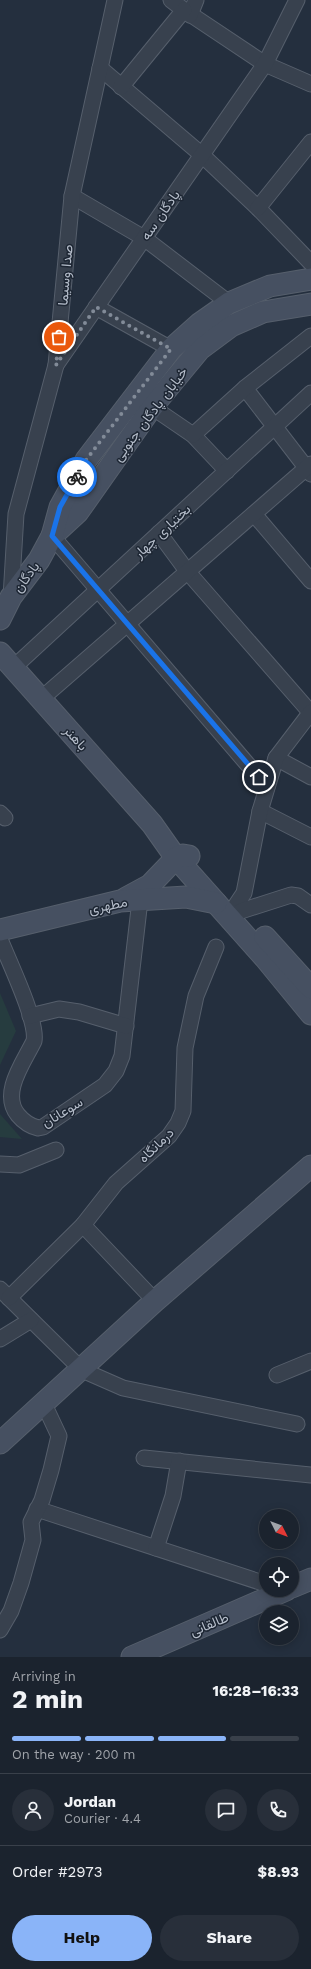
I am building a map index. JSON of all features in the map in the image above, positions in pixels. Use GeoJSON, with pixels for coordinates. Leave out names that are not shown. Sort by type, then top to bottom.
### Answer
{"type":"FeatureCollection","features":[{"type":"Feature","properties":{"kind":"street","name":"صدا وسیما"},"geometry":{"type":"LineString","coordinates":[[11,597],[16,514],[56,365],[72,196],[115,0]]}},
{"type":"Feature","properties":{"kind":"street"},"geometry":{"type":"LineString","coordinates":[[171,0],[187,13],[265,64],[311,84]]}},
{"type":"Feature","properties":{"kind":"street"},"geometry":{"type":"LineString","coordinates":[[121,87],[187,13],[196,0]]}},
{"type":"Feature","properties":{"kind":"street","name":"پادگان سه"},"geometry":{"type":"LineString","coordinates":[[56,365],[265,64],[298,0]]}},
{"type":"Feature","properties":{"kind":"street"},"geometry":{"type":"LineString","coordinates":[[100,68],[202,155],[258,208],[311,263]]}},
{"type":"Feature","properties":{"kind":"street"},"geometry":{"type":"LineString","coordinates":[[258,208],[311,142]]}},
{"type":"Feature","properties":{"kind":"street"},"geometry":{"type":"LineString","coordinates":[[72,196],[144,238],[229,303]]}},
{"type":"Feature","properties":{"kind":"street","name":"خیابان پادگان جنوبی"},"geometry":{"type":"LineString","coordinates":[[52,536],[60,507],[86,460],[171,349],[199,324],[229,303],[270,286],[311,279]]}},
{"type":"Feature","properties":{"kind":"street","name":"خیابان پادگان جنوبی"},"geometry":{"type":"LineString","coordinates":[[52,536],[78,512],[152,407],[200,350],[231,326],[263,312],[311,304]]}},
{"type":"Feature","properties":{"kind":"street"},"geometry":{"type":"LineString","coordinates":[[96,307],[171,349]]}},
{"type":"Feature","properties":{"kind":"street"},"geometry":{"type":"LineString","coordinates":[[193,435],[245,388],[311,336]]}},
{"type":"Feature","properties":{"kind":"street"},"geometry":{"type":"LineString","coordinates":[[41,699],[254,514],[309,469],[245,388]]}},
{"type":"Feature","properties":{"kind":"street","name":"بختیاری چهار"},"geometry":{"type":"LineString","coordinates":[[7,660],[99,589],[311,394]]}},
{"type":"Feature","properties":{"kind":"street"},"geometry":{"type":"LineString","coordinates":[[152,407],[193,435],[227,471]]}},
{"type":"Feature","properties":{"kind":"street"},"geometry":{"type":"LineString","coordinates":[[254,514],[311,581]]}},
{"type":"Feature","properties":{"kind":"street"},"geometry":{"type":"LineString","coordinates":[[159,533],[188,571],[311,712],[276,758],[260,811],[244,893],[231,906]]}},
{"type":"Feature","properties":{"kind":"street"},"geometry":{"type":"LineString","coordinates":[[52,536],[99,589],[127,624],[267,787]]}},
{"type":"Feature","properties":{"kind":"street","name":"پادگان"},"geometry":{"type":"LineString","coordinates":[[0,619],[11,597],[39,560],[52,536]]}},
{"type":"Feature","properties":{"kind":"street","name":"باهنر"},"geometry":{"type":"LineString","coordinates":[[7,660],[152,824],[311,988]]}},
{"type":"Feature","properties":{"kind":"street"},"geometry":{"type":"LineString","coordinates":[[276,758],[311,777]]}},
{"type":"Feature","properties":{"kind":"street"},"geometry":{"type":"LineString","coordinates":[[260,811],[311,836]]}},
{"type":"Feature","properties":{"kind":"street"},"geometry":{"type":"LineString","coordinates":[[130,901],[184,857]]}},
{"type":"Feature","properties":{"kind":"street"},"geometry":{"type":"LineString","coordinates":[[231,906],[291,895],[298,896],[311,905]]}},
{"type":"Feature","properties":{"kind":"street","name":"مطهری"},"geometry":{"type":"LineString","coordinates":[[0,930],[130,901],[186,896],[231,906]]}},
{"type":"Feature","properties":{"kind":"street","name":"سوعانان"},"geometry":{"type":"LineString","coordinates":[[0,939],[30,1016],[35,1034],[34,1041],[13,1081],[10,1098],[14,1110],[23,1121],[38,1128],[106,1085],[116,1071],[122,1056],[126,1026],[130,901]]}},
{"type":"Feature","properties":{"kind":"street","name":"باهنر"},"geometry":{"type":"LineString","coordinates":[[231,906],[265,958],[311,1014]]}},
{"type":"Feature","properties":{"kind":"street","name":"درمانگاه"},"geometry":{"type":"LineString","coordinates":[[4,1293],[83,1225],[116,1183],[169,1136],[178,1123],[183,1111],[185,1048],[196,996],[216,947]]}},
{"type":"Feature","properties":{"kind":"street"},"geometry":{"type":"LineString","coordinates":[[30,1016],[59,1009],[79,1012],[126,1026]]}},
{"type":"Feature","properties":{"kind":"street"},"geometry":{"type":"LineString","coordinates":[[0,1164],[19,1166],[56,1150]]}},
{"type":"Feature","properties":{"kind":"street"},"geometry":{"type":"LineString","coordinates":[[271,1201],[296,1165],[311,1151]]}},
{"type":"Feature","properties":{"kind":"street"},"geometry":{"type":"LineString","coordinates":[[0,1443],[155,1302],[311,1166]]}},
{"type":"Feature","properties":{"kind":"street"},"geometry":{"type":"LineString","coordinates":[[83,1225],[155,1302]]}},
{"type":"Feature","properties":{"kind":"street"},"geometry":{"type":"LineString","coordinates":[[4,1293],[82,1370],[123,1388],[297,1424]]}},
{"type":"Feature","properties":{"kind":"street"},"geometry":{"type":"LineString","coordinates":[[0,1339],[30,1320]]}},
{"type":"Feature","properties":{"kind":"street"},"geometry":{"type":"LineString","coordinates":[[278,1375],[311,1361]]}},
{"type":"Feature","properties":{"kind":"street"},"geometry":{"type":"LineString","coordinates":[[0,1630],[11,1611],[21,1583],[33,1540],[31,1522],[37,1510],[51,1470],[59,1436],[44,1404]]}},
{"type":"Feature","properties":{"kind":"street"},"geometry":{"type":"LineString","coordinates":[[144,1458],[311,1475]]}},
{"type":"Feature","properties":{"kind":"street"},"geometry":{"type":"LineString","coordinates":[[156,1548],[173,1496],[179,1462]]}},
{"type":"Feature","properties":{"kind":"street"},"geometry":{"type":"LineString","coordinates":[[37,1510],[259,1582]]}},
{"type":"Feature","properties":{"kind":"street"},"geometry":{"type":"LineString","coordinates":[[299,1584],[311,1579]]}},
{"type":"Feature","properties":{"kind":"street","name":"طالقانی"},"geometry":{"type":"LineString","coordinates":[[132,1657],[270,1597]]}},
{"type":"Feature","properties":{"kind":"green space"},"geometry":{"type":"Polygon","coordinates":[[[0,993],[16,1031],[0,1065],[0,993]]]}},
{"type":"Feature","properties":{"kind":"green space"},"geometry":{"type":"Polygon","coordinates":[[[0,1114],[22,1139],[0,1137],[0,1114]]]}},
{"type":"Feature","properties":{"kind":"way so far"},"geometry":{"type":"LineString","coordinates":[[59,337],[56,365],[96,307],[171,349],[86,460],[77,477]]}},
{"type":"Feature","properties":{"kind":"route"},"geometry":{"type":"LineString","coordinates":[[77,477],[60,507],[52,536],[259,777]]}}]}
